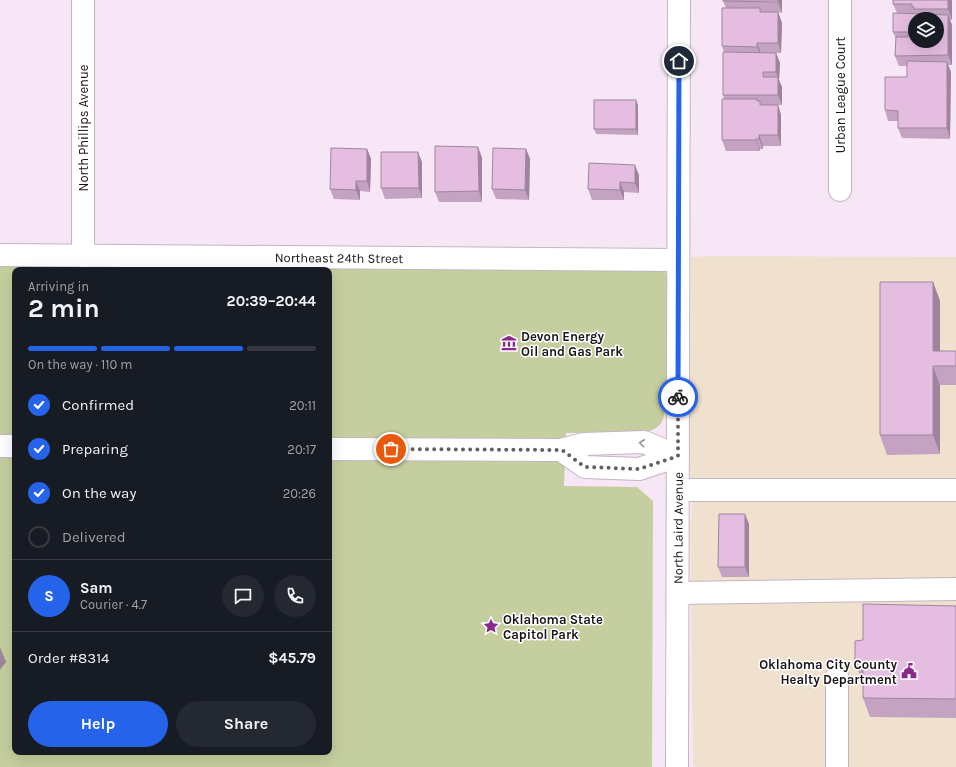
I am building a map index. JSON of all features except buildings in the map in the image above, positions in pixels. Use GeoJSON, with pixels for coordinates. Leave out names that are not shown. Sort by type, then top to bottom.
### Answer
{"type":"FeatureCollection","features":[{"type":"Feature","properties":{"kind":"street","name":"North Phillips Avenue"},"geometry":{"type":"LineString","coordinates":[[83,0],[83,256]]}},
{"type":"Feature","properties":{"kind":"street","name":"North Laird Avenue"},"geometry":{"type":"LineString","coordinates":[[677,767],[679,0]]}},
{"type":"Feature","properties":{"kind":"street","name":"Urban League Court"},"geometry":{"type":"LineString","coordinates":[[840,0],[840,190]]}},
{"type":"Feature","properties":{"kind":"street","name":"Northeast 24th Street"},"geometry":{"type":"LineString","coordinates":[[0,255],[48,263],[83,256],[678,260]]}},
{"type":"Feature","properties":{"kind":"street"},"geometry":{"type":"LineString","coordinates":[[0,446],[12,446]]}},
{"type":"Feature","properties":{"kind":"street"},"geometry":{"type":"LineString","coordinates":[[332,448],[562,450],[585,467],[639,469],[678,456]]}},
{"type":"Feature","properties":{"kind":"street"},"geometry":{"type":"LineString","coordinates":[[678,490],[956,490]]}},
{"type":"Feature","properties":{"kind":"street"},"geometry":{"type":"LineString","coordinates":[[678,593],[956,589]]}},
{"type":"Feature","properties":{"kind":"street"},"geometry":{"type":"LineString","coordinates":[[837,676],[837,767]]}},
{"type":"Feature","properties":{"kind":"shaded area"},"geometry":{"type":"Polygon","coordinates":[[[691,257],[956,257],[956,767],[696,767],[693,764],[690,523],[692,517],[690,469],[691,257]]]}},
{"type":"Feature","properties":{"kind":"green space","name":"Oklahoma State Capitol Park"},"geometry":{"type":"Polygon","coordinates":[[[0,263],[659,266],[665,271],[668,280],[666,405],[663,420],[659,426],[645,433],[566,433],[564,486],[637,487],[653,501],[652,767],[0,767],[0,263]]]}},
{"type":"Feature","properties":{"kind":"way so far"},"geometry":{"type":"LineString","coordinates":[[391,449],[562,450],[585,467],[639,469],[678,456],[678,397]]}},
{"type":"Feature","properties":{"kind":"place","name":"Devon Energy Oil and Gas Park"},"geometry":{"type":"Point","coordinates":[509,343]}},
{"type":"Feature","properties":{"kind":"place","name":"Oklahoma State Capitol Park"},"geometry":{"type":"Point","coordinates":[491,626]}},
{"type":"Feature","properties":{"kind":"place","name":"Oklahoma City County Healty Department"},"geometry":{"type":"Point","coordinates":[909,671]}},
{"type":"Feature","properties":{"kind":"route"},"geometry":{"type":"LineString","coordinates":[[678,397],[679,61]]}}]}
